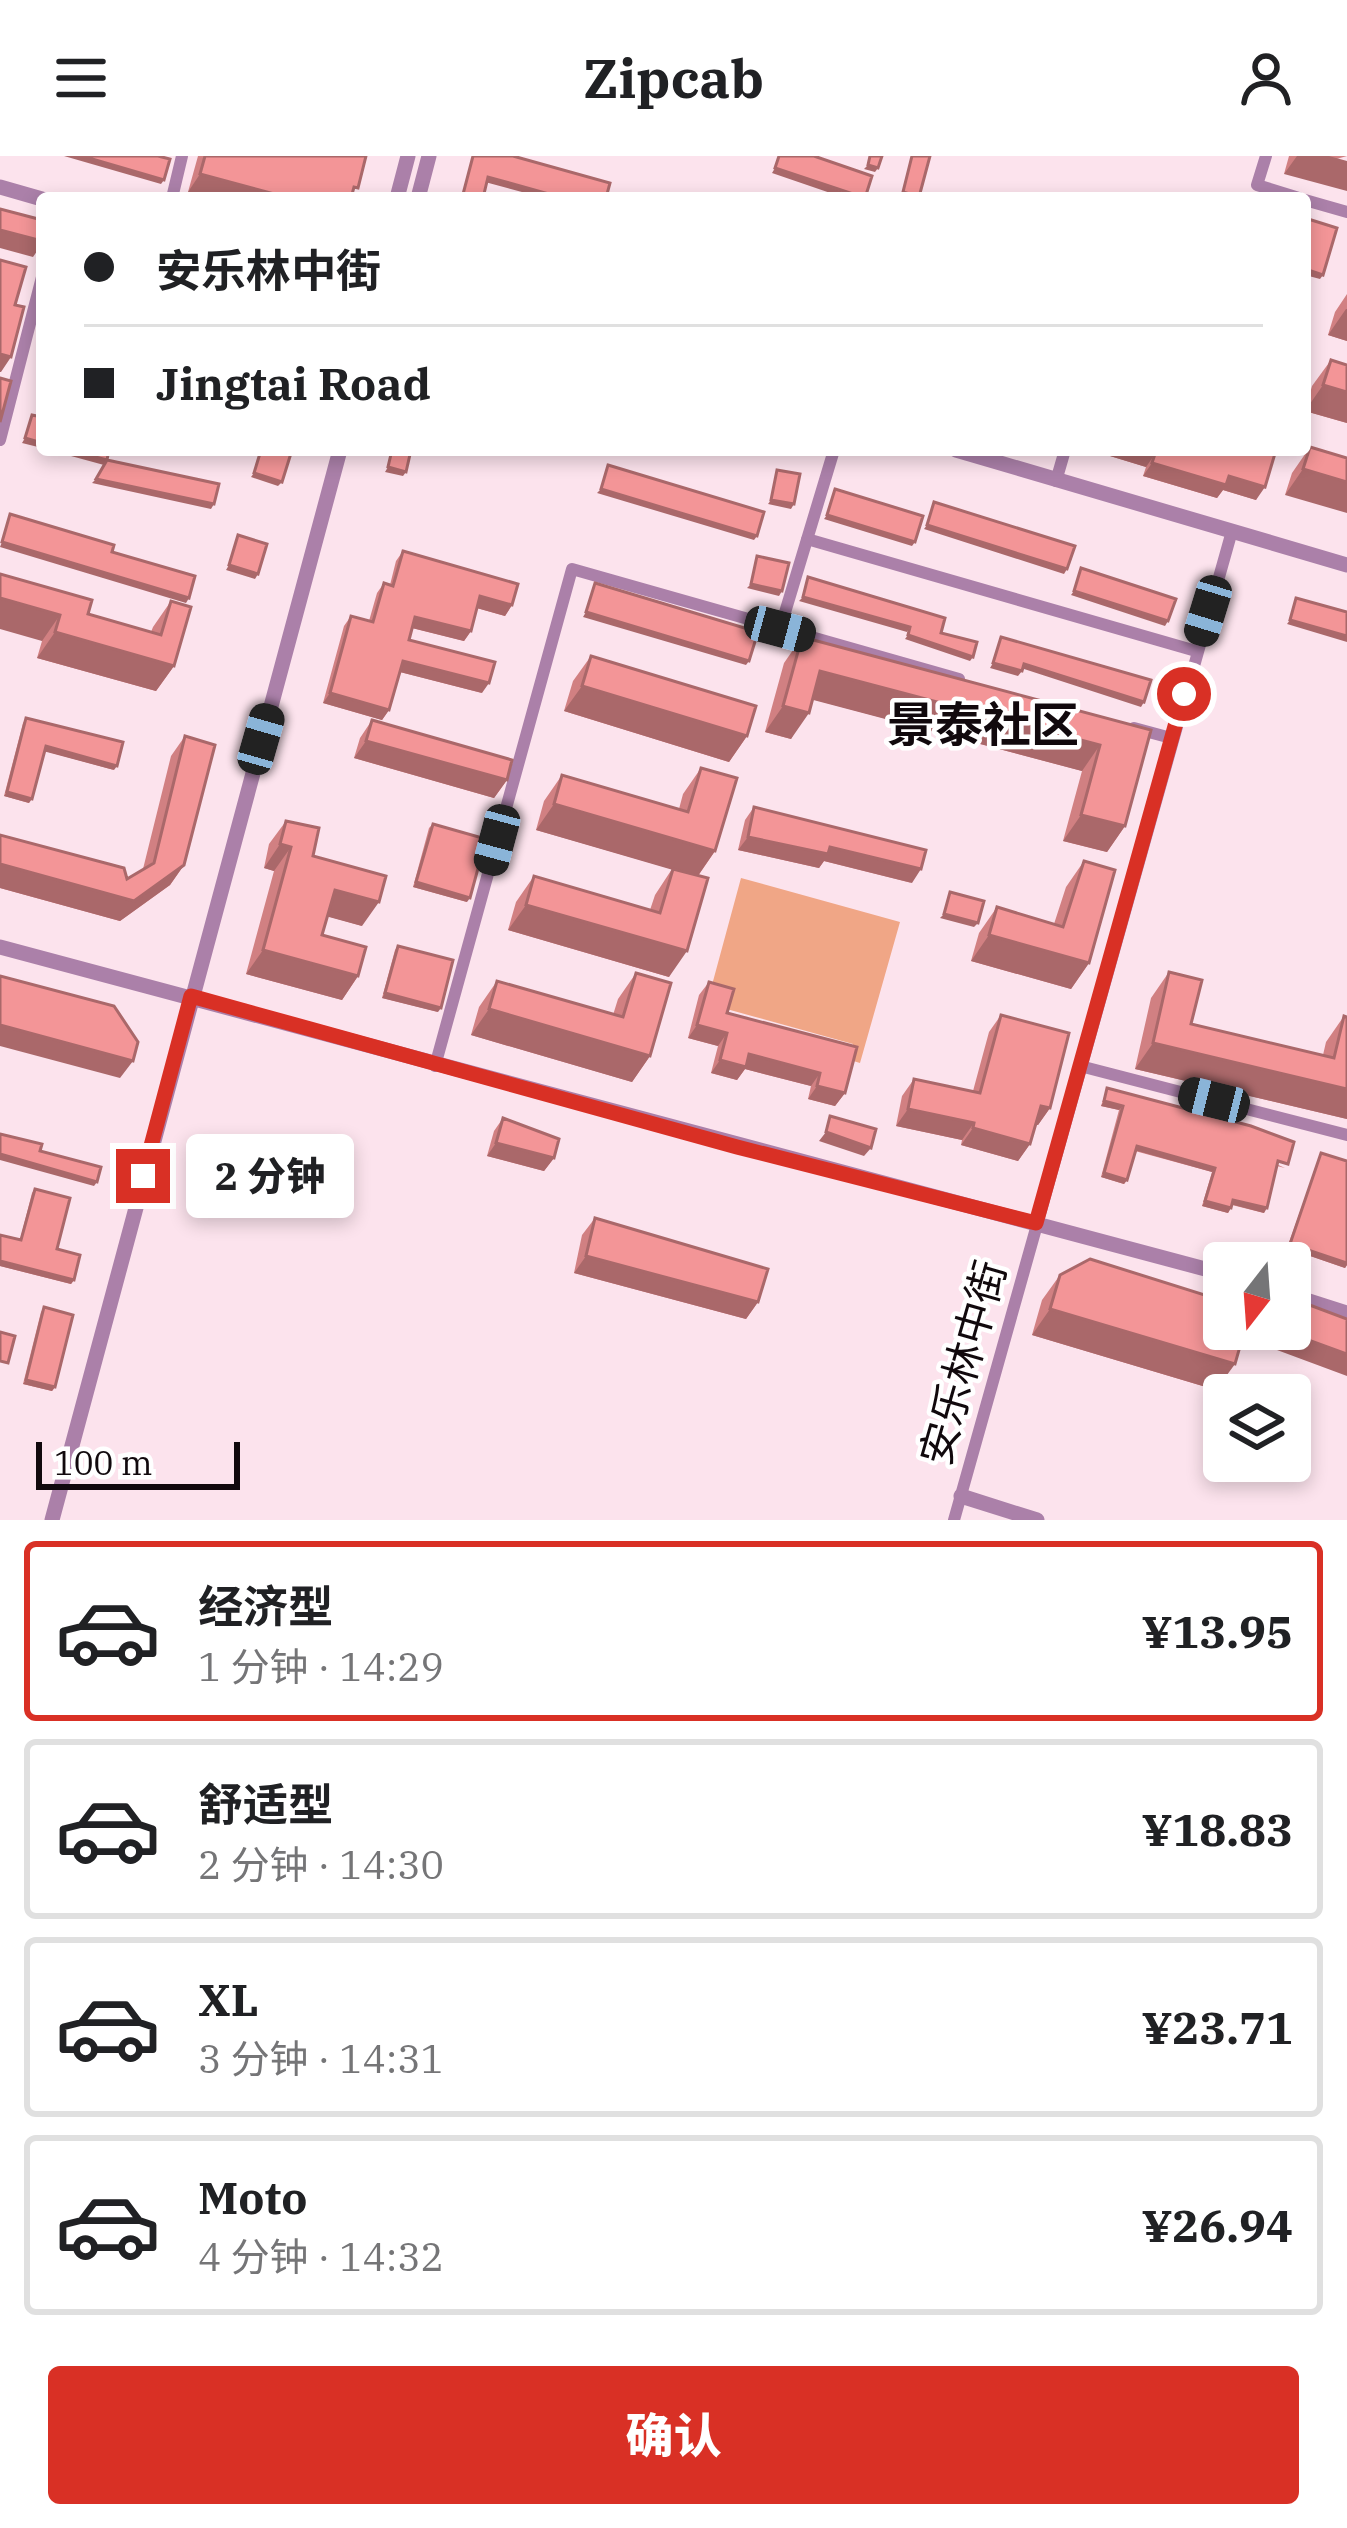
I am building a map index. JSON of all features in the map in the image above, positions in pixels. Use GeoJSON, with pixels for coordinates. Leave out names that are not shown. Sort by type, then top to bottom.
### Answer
{"type":"FeatureCollection","features":[{"type":"Feature","properties":{"kind":"street"},"geometry":{"type":"LineString","coordinates":[[173,192],[182,156]]}},
{"type":"Feature","properties":{"kind":"street"},"geometry":{"type":"LineString","coordinates":[[399,192],[408,156]]}},
{"type":"Feature","properties":{"kind":"street"},"geometry":{"type":"LineString","coordinates":[[420,192],[429,156]]}},
{"type":"Feature","properties":{"kind":"street"},"geometry":{"type":"LineString","coordinates":[[1266,156],[1257,185],[1280,192]]}},
{"type":"Feature","properties":{"kind":"street"},"geometry":{"type":"LineString","coordinates":[[0,187],[36,197]]}},
{"type":"Feature","properties":{"kind":"street"},"geometry":{"type":"LineString","coordinates":[[1311,202],[1347,212]]}},
{"type":"Feature","properties":{"kind":"street"},"geometry":{"type":"LineString","coordinates":[[0,440],[6,388],[36,296]]}},
{"type":"Feature","properties":{"kind":"street"},"geometry":{"type":"LineString","coordinates":[[52,1520],[338,456]]}},
{"type":"Feature","properties":{"kind":"street"},"geometry":{"type":"LineString","coordinates":[[780,629],[832,456]]}},
{"type":"Feature","properties":{"kind":"street"},"geometry":{"type":"LineString","coordinates":[[975,456],[1347,565]]}},
{"type":"Feature","properties":{"kind":"street"},"geometry":{"type":"LineString","coordinates":[[1056,481],[1063,456]]}},
{"type":"Feature","properties":{"kind":"street","name":"安乐林中街"},"geometry":{"type":"LineString","coordinates":[[954,1520],[1232,531]]}},
{"type":"Feature","properties":{"kind":"street"},"geometry":{"type":"LineString","coordinates":[[807,539],[1196,651]]}},
{"type":"Feature","properties":{"kind":"street"},"geometry":{"type":"LineString","coordinates":[[435,1066],[572,569],[964,681]]}},
{"type":"Feature","properties":{"kind":"street"},"geometry":{"type":"LineString","coordinates":[[1125,725],[1172,738]]}},
{"type":"Feature","properties":{"kind":"street"},"geometry":{"type":"LineString","coordinates":[[0,946],[1203,1268]]}},
{"type":"Feature","properties":{"kind":"street"},"geometry":{"type":"LineString","coordinates":[[1080,1066],[1347,1135]]}},
{"type":"Feature","properties":{"kind":"street"},"geometry":{"type":"LineString","coordinates":[[1311,1302],[1347,1313]]}},
{"type":"Feature","properties":{"kind":"street"},"geometry":{"type":"LineString","coordinates":[[961,1496],[1037,1520]]}},
{"type":"Feature","properties":{"kind":"shaded area"},"geometry":{"type":"Polygon","coordinates":[[[741,878],[900,922],[860,1063],[850,1060],[853,1044],[723,1008],[709,996],[741,878]]]}},
{"type":"Feature","properties":{"kind":"building"},"geometry":{"type":"Polygon","coordinates":[[[82,156],[158,156],[170,159],[164,180],[82,156]]]}},
{"type":"Feature","properties":{"kind":"building"},"geometry":{"type":"Polygon","coordinates":[[[205,156],[366,156],[358,188],[353,192],[267,192],[200,174],[205,156]]]}},
{"type":"Feature","properties":{"kind":"building"},"geometry":{"type":"Polygon","coordinates":[[[473,156],[513,156],[610,183],[608,192],[542,192],[488,177],[484,192],[464,192],[473,156]]]}},
{"type":"Feature","properties":{"kind":"building"},"geometry":{"type":"Polygon","coordinates":[[[779,156],[814,156],[872,176],[867,192],[847,192],[775,168],[779,156]]]}},
{"type":"Feature","properties":{"kind":"building"},"geometry":{"type":"Polygon","coordinates":[[[870,156],[882,156],[878,168],[868,165],[870,156]]]}},
{"type":"Feature","properties":{"kind":"building"},"geometry":{"type":"Polygon","coordinates":[[[912,156],[930,156],[920,192],[903,192],[912,156]]]}},
{"type":"Feature","properties":{"kind":"building"},"geometry":{"type":"Polygon","coordinates":[[[0,209],[36,218],[36,239],[0,230],[0,209]]]}},
{"type":"Feature","properties":{"kind":"building"},"geometry":{"type":"Polygon","coordinates":[[[1311,220],[1337,228],[1323,275],[1311,271],[1311,220]]]}},
{"type":"Feature","properties":{"kind":"building"},"geometry":{"type":"Polygon","coordinates":[[[0,260],[26,267],[15,305],[24,307],[11,357],[0,354],[0,260]]]}},
{"type":"Feature","properties":{"kind":"building"},"geometry":{"type":"Polygon","coordinates":[[[1331,360],[1347,365],[1347,392],[1323,385],[1331,360]]]}},
{"type":"Feature","properties":{"kind":"building"},"geometry":{"type":"Polygon","coordinates":[[[0,378],[11,381],[0,422],[0,378]]]}},
{"type":"Feature","properties":{"kind":"building"},"geometry":{"type":"Polygon","coordinates":[[[32,415],[36,416],[36,441],[25,438],[32,415]]]}},
{"type":"Feature","properties":{"kind":"building"},"geometry":{"type":"Polygon","coordinates":[[[1311,447],[1347,458],[1347,482],[1303,469],[1311,447]]]}},
{"type":"Feature","properties":{"kind":"building"},"geometry":{"type":"Polygon","coordinates":[[[259,456],[290,456],[282,482],[254,473],[259,456]]]}},
{"type":"Feature","properties":{"kind":"building"},"geometry":{"type":"Polygon","coordinates":[[[391,456],[410,456],[406,472],[388,467],[391,456]]]}},
{"type":"Feature","properties":{"kind":"building"},"geometry":{"type":"Polygon","coordinates":[[[1154,456],[1274,456],[1265,487],[1229,476],[1226,485],[1152,463],[1154,456]]]}},
{"type":"Feature","properties":{"kind":"building"},"geometry":{"type":"Polygon","coordinates":[[[107,460],[219,484],[214,504],[96,479],[107,460]]]}},
{"type":"Feature","properties":{"kind":"building"},"geometry":{"type":"Polygon","coordinates":[[[608,465],[764,512],[757,536],[601,489],[608,465]]]}},
{"type":"Feature","properties":{"kind":"building"},"geometry":{"type":"Polygon","coordinates":[[[777,470],[800,474],[794,504],[771,500],[777,470]]]}},
{"type":"Feature","properties":{"kind":"building"},"geometry":{"type":"Polygon","coordinates":[[[835,489],[923,516],[915,542],[827,515],[835,489]]]}},
{"type":"Feature","properties":{"kind":"building"},"geometry":{"type":"Polygon","coordinates":[[[934,502],[1075,546],[1067,569],[927,525],[934,502]]]}},
{"type":"Feature","properties":{"kind":"building"},"geometry":{"type":"Polygon","coordinates":[[[10,514],[114,545],[112,552],[195,576],[189,598],[2,542],[10,514]]]}},
{"type":"Feature","properties":{"kind":"building"},"geometry":{"type":"Polygon","coordinates":[[[238,535],[267,544],[258,574],[229,565],[238,535]]]}},
{"type":"Feature","properties":{"kind":"building"},"geometry":{"type":"Polygon","coordinates":[[[403,551],[518,584],[512,605],[480,596],[471,631],[415,617],[409,640],[495,662],[489,683],[403,661],[389,710],[330,693],[351,616],[373,622],[384,583],[393,586],[403,551]]]}},
{"type":"Feature","properties":{"kind":"building"},"geometry":{"type":"Polygon","coordinates":[[[757,556],[789,563],[782,591],[751,584],[757,556]]]}},
{"type":"Feature","properties":{"kind":"building"},"geometry":{"type":"Polygon","coordinates":[[[1081,568],[1176,599],[1168,621],[1074,591],[1081,568]]]}},
{"type":"Feature","properties":{"kind":"building"},"geometry":{"type":"Polygon","coordinates":[[[0,574],[92,600],[88,614],[161,635],[171,601],[191,607],[174,666],[55,632],[60,615],[0,598],[0,574]]]}},
{"type":"Feature","properties":{"kind":"building"},"geometry":{"type":"Polygon","coordinates":[[[808,577],[945,618],[941,633],[977,642],[973,657],[908,635],[910,627],[803,597],[808,577]]]}},
{"type":"Feature","properties":{"kind":"building"},"geometry":{"type":"Polygon","coordinates":[[[595,583],[758,632],[749,661],[586,612],[595,583]]]}},
{"type":"Feature","properties":{"kind":"building"},"geometry":{"type":"Polygon","coordinates":[[[1296,598],[1347,612],[1347,636],[1290,620],[1296,598]]]}},
{"type":"Feature","properties":{"kind":"building"},"geometry":{"type":"Polygon","coordinates":[[[802,637],[1151,730],[1125,826],[1081,815],[1100,745],[820,671],[809,713],[783,706],[802,637]]]}},
{"type":"Feature","properties":{"kind":"building"},"geometry":{"type":"Polygon","coordinates":[[[1001,637],[1151,680],[1144,702],[1024,664],[1022,671],[993,663],[1001,637]]]}},
{"type":"Feature","properties":{"kind":"building"},"geometry":{"type":"Polygon","coordinates":[[[591,656],[756,706],[747,736],[582,686],[591,656]]]}},
{"type":"Feature","properties":{"kind":"building"},"geometry":{"type":"Polygon","coordinates":[[[26,718],[123,742],[117,766],[46,746],[32,799],[7,792],[26,718]]]}},
{"type":"Feature","properties":{"kind":"building"},"geometry":{"type":"Polygon","coordinates":[[[372,720],[512,760],[507,780],[366,741],[372,720]]]}},
{"type":"Feature","properties":{"kind":"building"},"geometry":{"type":"Polygon","coordinates":[[[185,736],[215,745],[184,865],[134,901],[0,864],[0,835],[124,868],[127,879],[154,863],[185,736]]]}},
{"type":"Feature","properties":{"kind":"building"},"geometry":{"type":"Polygon","coordinates":[[[701,768],[737,778],[715,851],[554,804],[562,775],[688,812],[701,768]]]}},
{"type":"Feature","properties":{"kind":"building"},"geometry":{"type":"Polygon","coordinates":[[[754,807],[926,850],[921,869],[830,847],[828,854],[748,837],[754,807]]]}},
{"type":"Feature","properties":{"kind":"building"},"geometry":{"type":"Polygon","coordinates":[[[286,821],[319,828],[313,856],[386,876],[379,902],[335,890],[322,935],[366,947],[358,976],[263,950],[291,847],[280,844],[286,821]]]}},
{"type":"Feature","properties":{"kind":"building"},"geometry":{"type":"Polygon","coordinates":[[[433,824],[486,839],[470,898],[416,882],[433,824]]]}},
{"type":"Feature","properties":{"kind":"building"},"geometry":{"type":"Polygon","coordinates":[[[1084,861],[1115,870],[1089,963],[989,935],[997,907],[1063,927],[1084,861]]]}},
{"type":"Feature","properties":{"kind":"building"},"geometry":{"type":"Polygon","coordinates":[[[673,869],[708,878],[687,951],[526,905],[534,876],[660,913],[673,869]]]}},
{"type":"Feature","properties":{"kind":"building"},"geometry":{"type":"Polygon","coordinates":[[[950,892],[984,901],[978,923],[944,914],[950,892]]]}},
{"type":"Feature","properties":{"kind":"building"},"geometry":{"type":"Polygon","coordinates":[[[398,946],[453,960],[441,1008],[385,993],[398,946]]]}},
{"type":"Feature","properties":{"kind":"building"},"geometry":{"type":"Polygon","coordinates":[[[1169,972],[1202,980],[1191,1024],[1334,1058],[1347,1017],[1347,1089],[1153,1043],[1169,972]]]}},
{"type":"Feature","properties":{"kind":"building"},"geometry":{"type":"Polygon","coordinates":[[[636,973],[671,983],[650,1056],[489,1009],[497,981],[623,1017],[636,973]]]}},
{"type":"Feature","properties":{"kind":"building"},"geometry":{"type":"Polygon","coordinates":[[[0,976],[114,1006],[138,1042],[133,1061],[0,1025],[0,976]]]}},
{"type":"Feature","properties":{"kind":"building"},"geometry":{"type":"Polygon","coordinates":[[[709,982],[734,989],[727,1013],[857,1047],[845,1093],[817,1086],[820,1073],[749,1054],[746,1067],[720,1060],[727,1033],[697,1025],[709,982]]]}},
{"type":"Feature","properties":{"kind":"building"},"geometry":{"type":"Polygon","coordinates":[[[1001,1015],[1069,1033],[1050,1108],[1041,1106],[1030,1144],[973,1128],[974,1123],[908,1109],[914,1079],[980,1093],[1001,1015]]]}},
{"type":"Feature","properties":{"kind":"building"},"geometry":{"type":"Polygon","coordinates":[[[1107,1088],[1294,1142],[1288,1164],[1278,1161],[1267,1208],[1233,1200],[1231,1208],[1205,1201],[1215,1168],[1137,1146],[1127,1180],[1104,1173],[1123,1106],[1104,1101],[1107,1088]]]}},
{"type":"Feature","properties":{"kind":"building"},"geometry":{"type":"Polygon","coordinates":[[[830,1116],[876,1129],[871,1148],[826,1132],[830,1116]]]}},
{"type":"Feature","properties":{"kind":"building"},"geometry":{"type":"Polygon","coordinates":[[[503,1118],[559,1139],[554,1158],[496,1143],[503,1118]]]}},
{"type":"Feature","properties":{"kind":"building"},"geometry":{"type":"Polygon","coordinates":[[[0,1134],[42,1144],[40,1151],[101,1167],[97,1182],[0,1154],[0,1134]]]}},
{"type":"Feature","properties":{"kind":"building"},"geometry":{"type":"Polygon","coordinates":[[[1321,1153],[1347,1161],[1347,1263],[1311,1251],[1311,1242],[1291,1242],[1321,1153]]]}},
{"type":"Feature","properties":{"kind":"building"},"geometry":{"type":"Polygon","coordinates":[[[35,1189],[70,1198],[57,1249],[80,1255],[74,1280],[0,1261],[0,1235],[21,1240],[35,1189]]]}},
{"type":"Feature","properties":{"kind":"building"},"geometry":{"type":"Polygon","coordinates":[[[595,1218],[768,1269],[758,1302],[586,1256],[595,1218]]]}},
{"type":"Feature","properties":{"kind":"building"},"geometry":{"type":"Polygon","coordinates":[[[1090,1259],[1203,1294],[1203,1350],[1239,1350],[1235,1364],[1050,1309],[1060,1275],[1090,1259]]]}},
{"type":"Feature","properties":{"kind":"building"},"geometry":{"type":"Polygon","coordinates":[[[1311,1306],[1347,1319],[1347,1354],[1311,1341],[1311,1306]]]}},
{"type":"Feature","properties":{"kind":"building"},"geometry":{"type":"Polygon","coordinates":[[[44,1307],[73,1315],[55,1387],[26,1380],[44,1307]]]}},
{"type":"Feature","properties":{"kind":"building"},"geometry":{"type":"Polygon","coordinates":[[[0,1332],[15,1336],[8,1363],[0,1361],[0,1332]]]}},
{"type":"Feature","properties":{"kind":"district","name":"景泰社区"},"geometry":{"type":"Point","coordinates":[983,725]}},
{"type":"Feature","properties":{"kind":"route"},"geometry":{"type":"LineString","coordinates":[[143,1176],[191,996],[737,1147],[1036,1223],[1184,694]]}}]}
